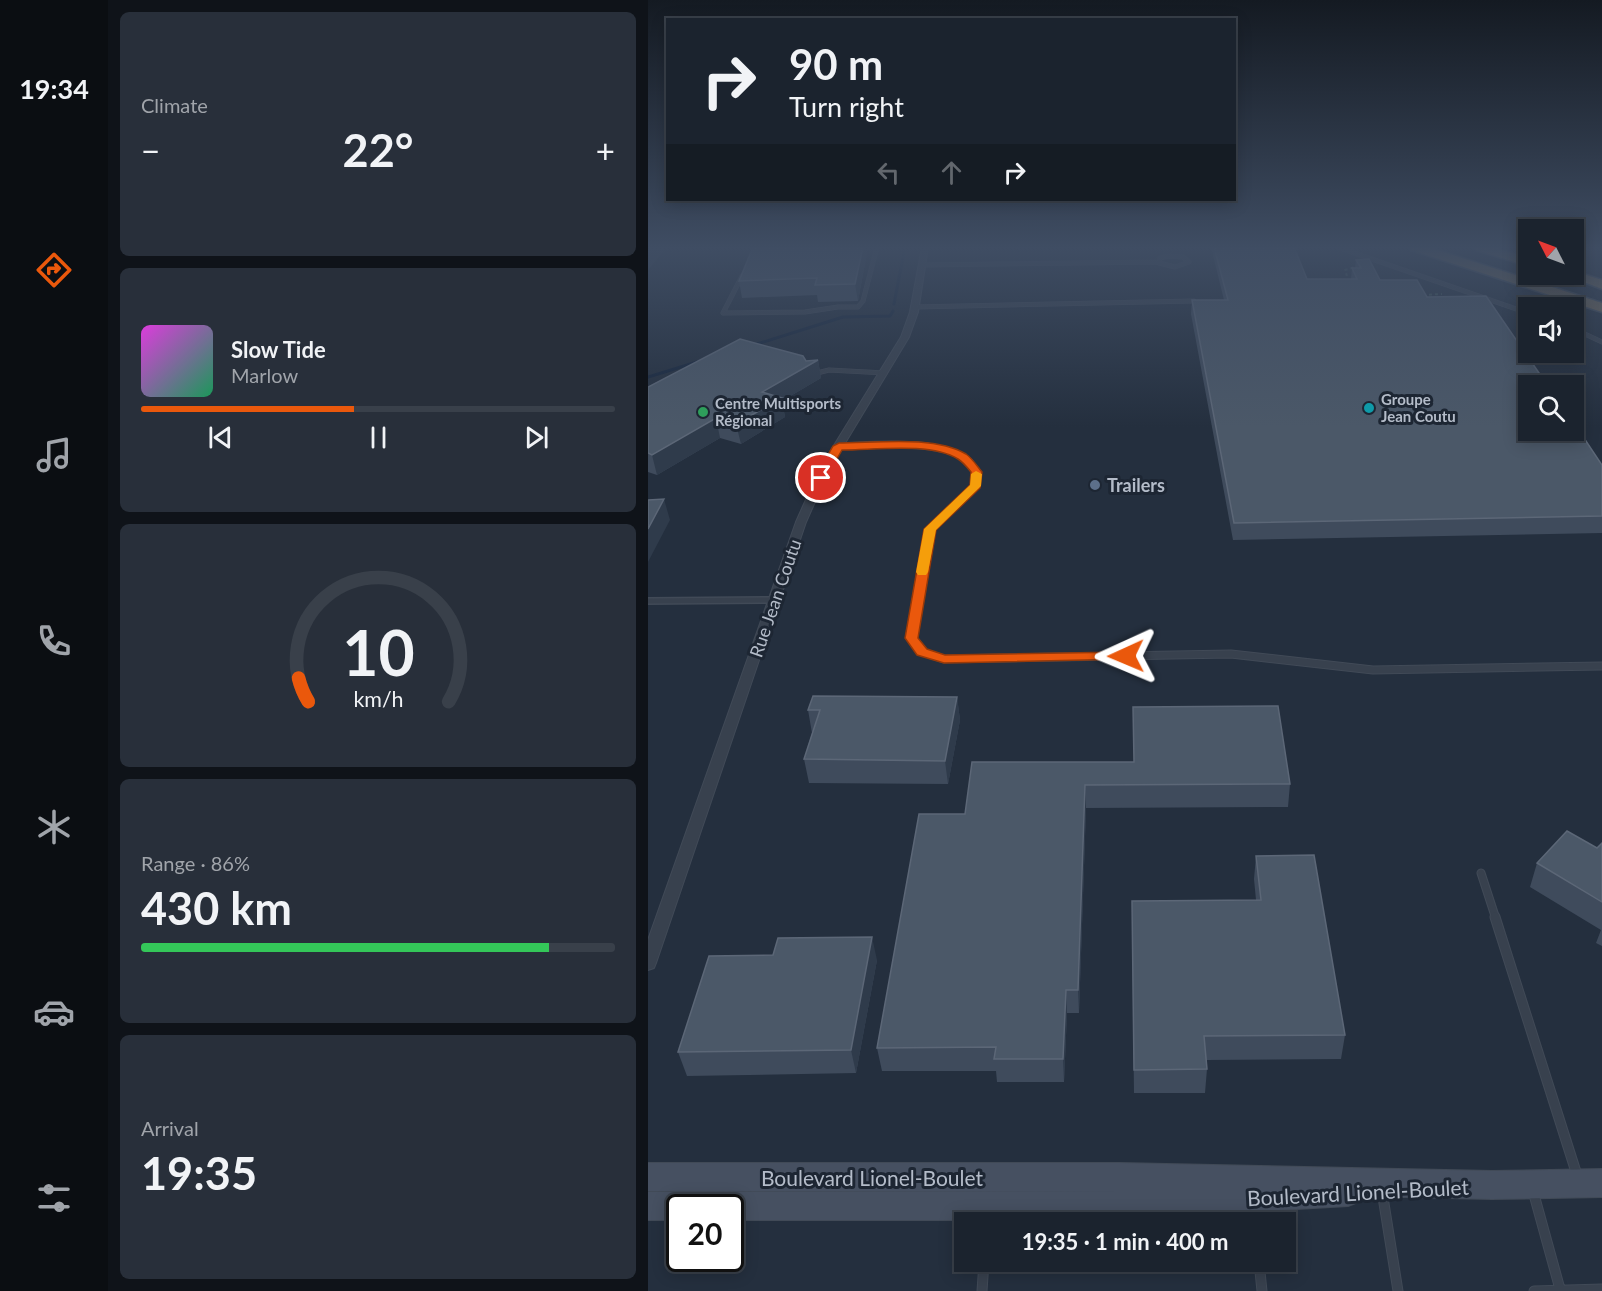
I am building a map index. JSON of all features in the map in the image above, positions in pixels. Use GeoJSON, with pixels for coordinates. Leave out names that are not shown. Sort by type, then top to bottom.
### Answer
{"type":"FeatureCollection","features":[{"type":"Feature","properties":{"kind":"main road","name":"Boulevard Lionel-Boulet"},"geometry":{"type":"LineString","coordinates":[[648,1177],[1120,1177],[1381,1186],[1591,1184]]}},
{"type":"Feature","properties":{"kind":"main road","name":"Boulevard Lionel-Boulet"},"geometry":{"type":"LineString","coordinates":[[648,1206],[987,1211],[1110,1206],[1254,1210],[1381,1186]]}},
{"type":"Feature","properties":{"kind":"street","name":"Rue Jean Coutu"},"geometry":{"type":"LineString","coordinates":[[648,963],[810,500],[839,446],[885,373],[907,332],[915,307]]}},
{"type":"Feature","properties":{"kind":"lane"},"geometry":{"type":"LineString","coordinates":[[726,307],[723,313],[805,312],[836,307]]}},
{"type":"Feature","properties":{"kind":"lane"},"geometry":{"type":"LineString","coordinates":[[1584,334],[1602,342]]}},
{"type":"Feature","properties":{"kind":"lane"},"geometry":{"type":"LineString","coordinates":[[810,375],[829,370],[885,373]]}},
{"type":"Feature","properties":{"kind":"lane"},"geometry":{"type":"LineString","coordinates":[[839,446],[922,446],[946,450],[964,457],[976,472],[976,486],[930,529],[927,541],[912,638],[922,652],[944,659],[1231,654],[1373,670],[1602,666]]}},
{"type":"Feature","properties":{"kind":"lane"},"geometry":{"type":"LineString","coordinates":[[648,601],[775,600]]}},
{"type":"Feature","properties":{"kind":"lane"},"geometry":{"type":"LineString","coordinates":[[1481,873],[1591,1184]]}},
{"type":"Feature","properties":{"kind":"lane"},"geometry":{"type":"LineString","coordinates":[[1532,1184],[1560,1289]]}},
{"type":"Feature","properties":{"kind":"lane"},"geometry":{"type":"LineString","coordinates":[[1381,1186],[1398,1291]]}},
{"type":"Feature","properties":{"kind":"lane"},"geometry":{"type":"LineString","coordinates":[[982,1291],[983,1272]]}},
{"type":"Feature","properties":{"kind":"lane"},"geometry":{"type":"LineString","coordinates":[[1260,1272],[1262,1291]]}},
{"type":"Feature","properties":{"kind":"lane"},"geometry":{"type":"LineString","coordinates":[[1534,1291],[1602,1289]]}},
{"type":"Feature","properties":{"kind":"building","name":"Groupe Jean Coutu"},"geometry":{"type":"Polygon","coordinates":[[[1193,307],[1494,307],[1518,342],[1518,363],[1532,363],[1540,375],[1518,375],[1518,441],[1584,441],[1584,438],[1602,465],[1602,516],[1234,523],[1193,307]]]}},
{"type":"Feature","properties":{"kind":"building"},"geometry":{"type":"Polygon","coordinates":[[[740,339],[803,356],[806,361],[818,360],[762,392],[782,398],[736,424],[716,418],[652,455],[648,453],[648,387],[740,339]]]}},
{"type":"Feature","properties":{"kind":"building"},"geometry":{"type":"Polygon","coordinates":[[[664,499],[648,529],[648,500],[664,499]]]}},
{"type":"Feature","properties":{"kind":"building"},"geometry":{"type":"Polygon","coordinates":[[[813,696],[957,697],[945,761],[804,759],[820,710],[808,710],[813,696]]]}},
{"type":"Feature","properties":{"kind":"building"},"geometry":{"type":"Polygon","coordinates":[[[1278,706],[1290,784],[1085,785],[1078,990],[1066,990],[1063,1059],[994,1059],[996,1047],[877,1048],[919,814],[965,814],[972,762],[1134,762],[1133,707],[1278,706]]]}},
{"type":"Feature","properties":{"kind":"building"},"geometry":{"type":"Polygon","coordinates":[[[1567,831],[1597,848],[1602,843],[1602,902],[1537,863],[1567,831]]]}},
{"type":"Feature","properties":{"kind":"building"},"geometry":{"type":"Polygon","coordinates":[[[1314,855],[1345,1035],[1204,1036],[1207,1069],[1134,1070],[1132,901],[1261,900],[1256,856],[1314,855]]]}},
{"type":"Feature","properties":{"kind":"building"},"geometry":{"type":"Polygon","coordinates":[[[872,937],[851,1050],[678,1052],[709,956],[773,955],[778,938],[872,937]]]}},
{"type":"Feature","properties":{"kind":"waterway"},"geometry":{"type":"LineString","coordinates":[[754,345],[843,317],[890,316],[893,311]]}},
{"type":"Feature","properties":{"kind":"waterway"},"geometry":{"type":"LineString","coordinates":[[648,377],[697,362]]}},
{"type":"Feature","properties":{"kind":"slow traffic"},"geometry":{"type":"LineString","coordinates":[[922,572],[930,529],[976,486],[976,474]]}},
{"type":"Feature","properties":{"kind":"place","name":"Groupe Jean Coutu"},"geometry":{"type":"Point","coordinates":[1369,408]}},
{"type":"Feature","properties":{"kind":"place","name":"Centre Multisports Régional"},"geometry":{"type":"Point","coordinates":[703,412]}},
{"type":"Feature","properties":{"kind":"place","name":"Trailers"},"geometry":{"type":"Point","coordinates":[1095,485]}},
{"type":"Feature","properties":{"kind":"route"},"geometry":{"type":"LineString","coordinates":[[821,478],[839,446],[922,446],[946,450],[964,457],[976,472],[976,486],[930,529],[912,638],[922,652],[944,659],[977,660],[1126,656]]}}]}
